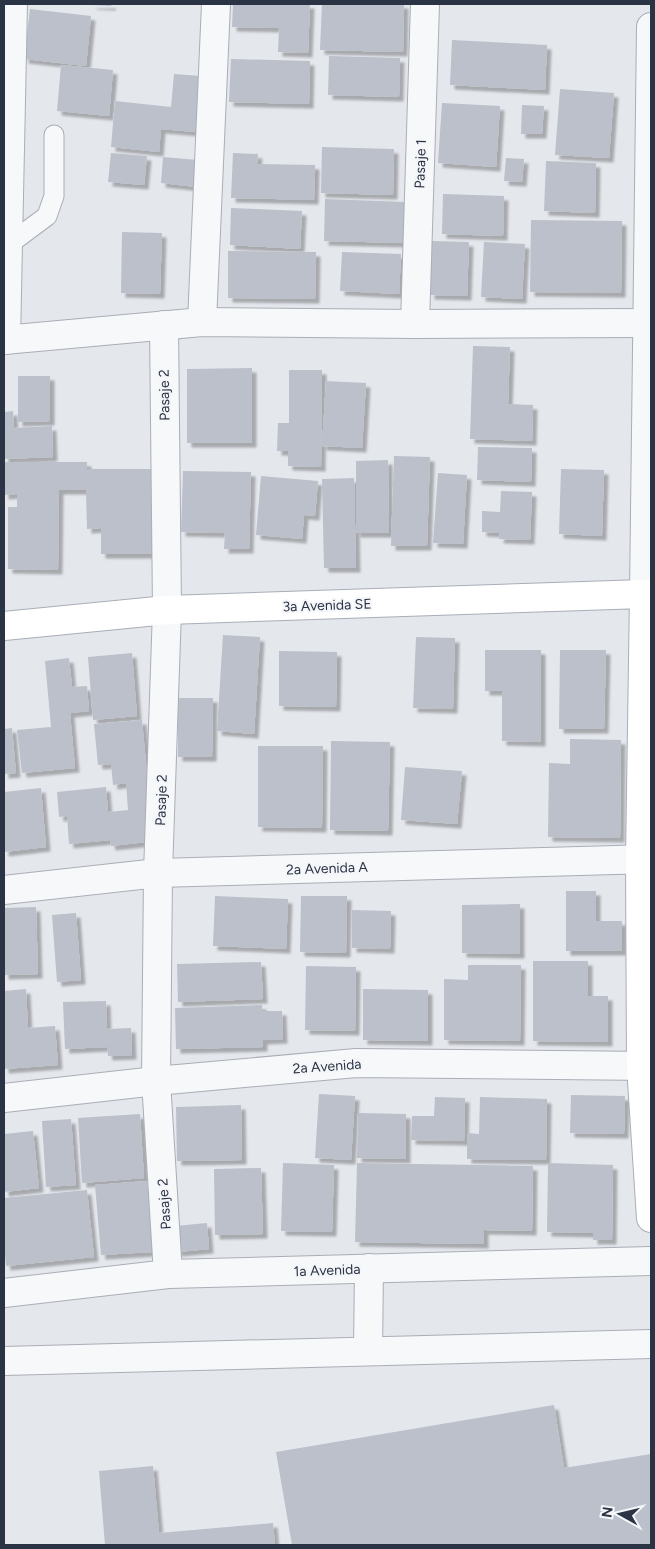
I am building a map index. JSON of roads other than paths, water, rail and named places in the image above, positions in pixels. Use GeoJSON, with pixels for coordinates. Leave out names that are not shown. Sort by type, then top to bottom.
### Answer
{"type":"FeatureCollection","features":[{"type":"Feature","properties":{"kind":"street"},"geometry":{"type":"LineString","coordinates":[[13,4],[5,340],[202,322],[415,324],[647,323]]}},
{"type":"Feature","properties":{"kind":"street"},"geometry":{"type":"LineString","coordinates":[[202,322],[216,4]]}},
{"type":"Feature","properties":{"kind":"street","name":"Pasaje 1"},"geometry":{"type":"LineString","coordinates":[[415,324],[425,4]]}},
{"type":"Feature","properties":{"kind":"street"},"geometry":{"type":"LineString","coordinates":[[651,27],[647,323],[648,594],[645,859],[646,1066],[651,1218]]}},
{"type":"Feature","properties":{"kind":"street","name":"Pasaje 2"},"geometry":{"type":"LineString","coordinates":[[164,325],[167,610],[158,873],[156,1081],[168,1274]]}},
{"type":"Feature","properties":{"kind":"street","name":"3a Avenida SE"},"geometry":{"type":"LineString","coordinates":[[4,626],[167,610],[648,594]]}},
{"type":"Feature","properties":{"kind":"street","name":"2a Avenida A"},"geometry":{"type":"LineString","coordinates":[[4,890],[158,873],[645,859]]}},
{"type":"Feature","properties":{"kind":"street","name":"2a Avenida"},"geometry":{"type":"LineString","coordinates":[[4,1098],[156,1081],[356,1063],[646,1066]]}},
{"type":"Feature","properties":{"kind":"street","name":"1a Avenida"},"geometry":{"type":"LineString","coordinates":[[4,1293],[168,1274],[651,1261]]}},
{"type":"Feature","properties":{"kind":"street"},"geometry":{"type":"LineString","coordinates":[[368,1351],[369,1268]]}},
{"type":"Feature","properties":{"kind":"street"},"geometry":{"type":"LineString","coordinates":[[4,1361],[651,1344]]}},
{"type":"Feature","properties":{"kind":"lane"},"geometry":{"type":"LineString","coordinates":[[8,244],[47,216],[54,196],[54,135]]}}]}
